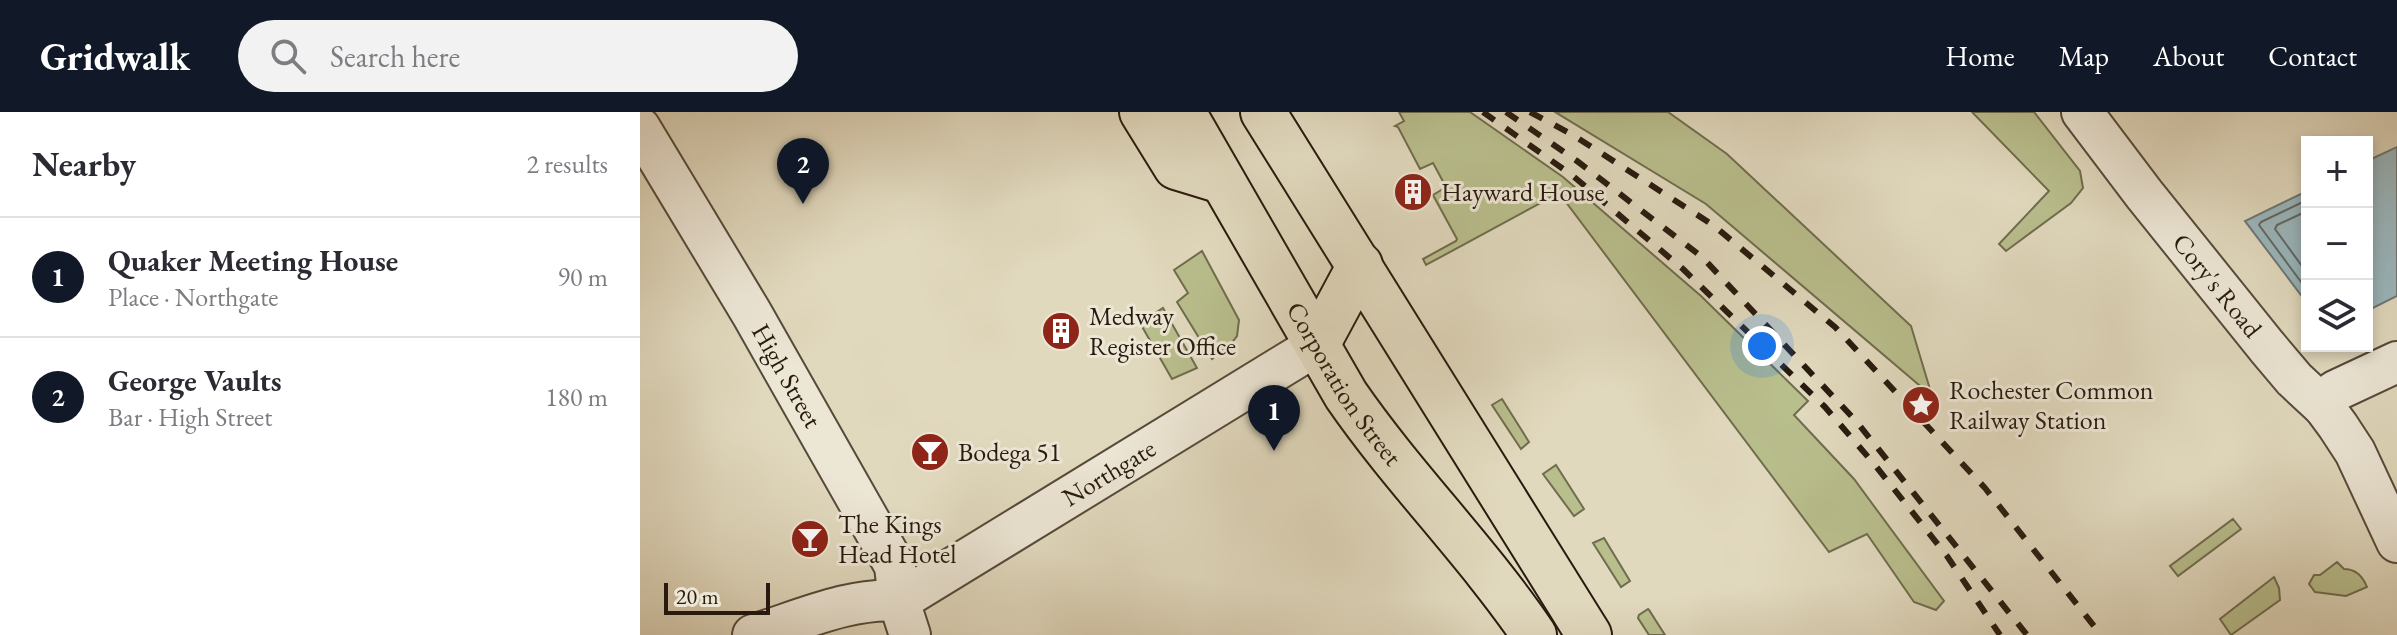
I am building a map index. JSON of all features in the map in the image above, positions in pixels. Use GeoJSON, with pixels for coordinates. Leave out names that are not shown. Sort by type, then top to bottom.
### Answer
{"type":"FeatureCollection","features":[{"type":"Feature","properties":{"kind":"main road"},"geometry":{"type":"LineString","coordinates":[[1142,112],[1176,167],[1222,181]]}},
{"type":"Feature","properties":{"kind":"main road","name":"Corporation Street"},"geometry":{"type":"LineString","coordinates":[[1183,112],[1346,395],[1534,635]]}},
{"type":"Feature","properties":{"kind":"main road"},"geometry":{"type":"LineString","coordinates":[[1263,112],[1589,635]]}},
{"type":"Feature","properties":{"kind":"main road"},"geometry":{"type":"LineString","coordinates":[[1317,345],[1360,265]]}},
{"type":"Feature","properties":{"kind":"street","name":"Cory's Road"},"geometry":{"type":"LineString","coordinates":[[2082,112],[2267,347],[2294,379],[2324,407],[2355,452],[2397,542]]}},
{"type":"Feature","properties":{"kind":"street","name":"High Street"},"geometry":{"type":"LineString","coordinates":[[640,128],[752,314],[895,566],[904,618]]}},
{"type":"Feature","properties":{"kind":"street","name":"Northgate"},"geometry":{"type":"LineString","coordinates":[[904,618],[1317,345]]}},
{"type":"Feature","properties":{"kind":"street"},"geometry":{"type":"LineString","coordinates":[[2324,407],[2335,391],[2397,362]]}},
{"type":"Feature","properties":{"kind":"street"},"geometry":{"type":"LineString","coordinates":[[753,635],[881,599],[904,618]]}},
{"type":"Feature","properties":{"kind":"green space"},"geometry":{"type":"Polygon","coordinates":[[[1399,112],[1470,112],[1563,177],[1701,296],[1808,401],[1794,415],[1854,479],[1944,601],[1936,610],[1914,602],[1867,534],[1829,552],[1559,193],[1426,265],[1423,259],[1457,239],[1433,195],[1446,187],[1433,163],[1420,169],[1395,126],[1404,121],[1399,112]]]}},
{"type":"Feature","properties":{"kind":"green space"},"geometry":{"type":"Polygon","coordinates":[[[1555,112],[1668,112],[1727,154],[1911,326],[1932,396],[1706,204],[1555,112]]]}},
{"type":"Feature","properties":{"kind":"green space"},"geometry":{"type":"Polygon","coordinates":[[[1972,112],[2034,112],[2080,171],[2083,188],[2071,203],[2006,251],[1999,244],[2049,191],[1972,112]]]}},
{"type":"Feature","properties":{"kind":"green space"},"geometry":{"type":"Polygon","coordinates":[[[1202,251],[1239,320],[1237,336],[1212,359],[1177,302],[1188,293],[1174,270],[1202,251]]]}},
{"type":"Feature","properties":{"kind":"green space"},"geometry":{"type":"Polygon","coordinates":[[[1163,308],[1197,368],[1172,379],[1140,323],[1163,308]]]}},
{"type":"Feature","properties":{"kind":"green space"},"geometry":{"type":"Polygon","coordinates":[[[1502,399],[1529,442],[1521,449],[1492,405],[1502,399]]]}},
{"type":"Feature","properties":{"kind":"green space"},"geometry":{"type":"Polygon","coordinates":[[[1556,465],[1584,509],[1574,516],[1543,474],[1556,465]]]}},
{"type":"Feature","properties":{"kind":"green space"},"geometry":{"type":"Polygon","coordinates":[[[2233,519],[2241,529],[2178,576],[2170,566],[2233,519]]]}},
{"type":"Feature","properties":{"kind":"green space"},"geometry":{"type":"Polygon","coordinates":[[[1604,538],[1630,581],[1621,587],[1593,543],[1604,538]]]}},
{"type":"Feature","properties":{"kind":"green space"},"geometry":{"type":"Polygon","coordinates":[[[2337,562],[2344,569],[2358,574],[2367,587],[2346,596],[2315,592],[2309,584],[2314,575],[2320,575],[2337,562]]]}},
{"type":"Feature","properties":{"kind":"green space"},"geometry":{"type":"Polygon","coordinates":[[[2274,577],[2280,600],[2231,635],[2220,619],[2274,577]]]}},
{"type":"Feature","properties":{"kind":"green space"},"geometry":{"type":"Polygon","coordinates":[[[1648,609],[1665,635],[1649,635],[1638,618],[1648,609]]]}},
{"type":"Feature","properties":{"kind":"water"},"geometry":{"type":"Polygon","coordinates":[[[2397,147],[2397,296],[2373,308],[2373,208],[2373,158],[2397,147]]]}},
{"type":"Feature","properties":{"kind":"water"},"geometry":{"type":"Polygon","coordinates":[[[2301,194],[2301,295],[2245,221],[2301,194]]]}},
{"type":"Feature","properties":{"kind":"railway"},"geometry":{"type":"LineString","coordinates":[[1483,112],[1573,176],[1683,269],[1825,407],[1947,556],[2000,635]]}},
{"type":"Feature","properties":{"kind":"railway"},"geometry":{"type":"LineString","coordinates":[[1506,112],[1577,161],[1702,257],[1856,421],[2027,635]]}},
{"type":"Feature","properties":{"kind":"railway"},"geometry":{"type":"LineString","coordinates":[[1530,112],[1573,135],[1713,225],[1835,327],[1985,488],[2101,635]]}},
{"type":"Feature","properties":{"kind":"place","name":"Hayward House"},"geometry":{"type":"Point","coordinates":[1413,192]}},
{"type":"Feature","properties":{"kind":"place","name":"George Vaults"},"geometry":{"type":"Point","coordinates":[803,204]}},
{"type":"Feature","properties":{"kind":"place","name":"Medway Register Office"},"geometry":{"type":"Point","coordinates":[1061,331]}},
{"type":"Feature","properties":{"kind":"place","name":"Rochester Common Railway Station"},"geometry":{"type":"Point","coordinates":[1921,405]}},
{"type":"Feature","properties":{"kind":"place","name":"Quaker Meeting House"},"geometry":{"type":"Point","coordinates":[1274,451]}},
{"type":"Feature","properties":{"kind":"place","name":"Bodega 51"},"geometry":{"type":"Point","coordinates":[930,452]}},
{"type":"Feature","properties":{"kind":"place","name":"The Kings Head Hotel"},"geometry":{"type":"Point","coordinates":[810,539]}}]}
